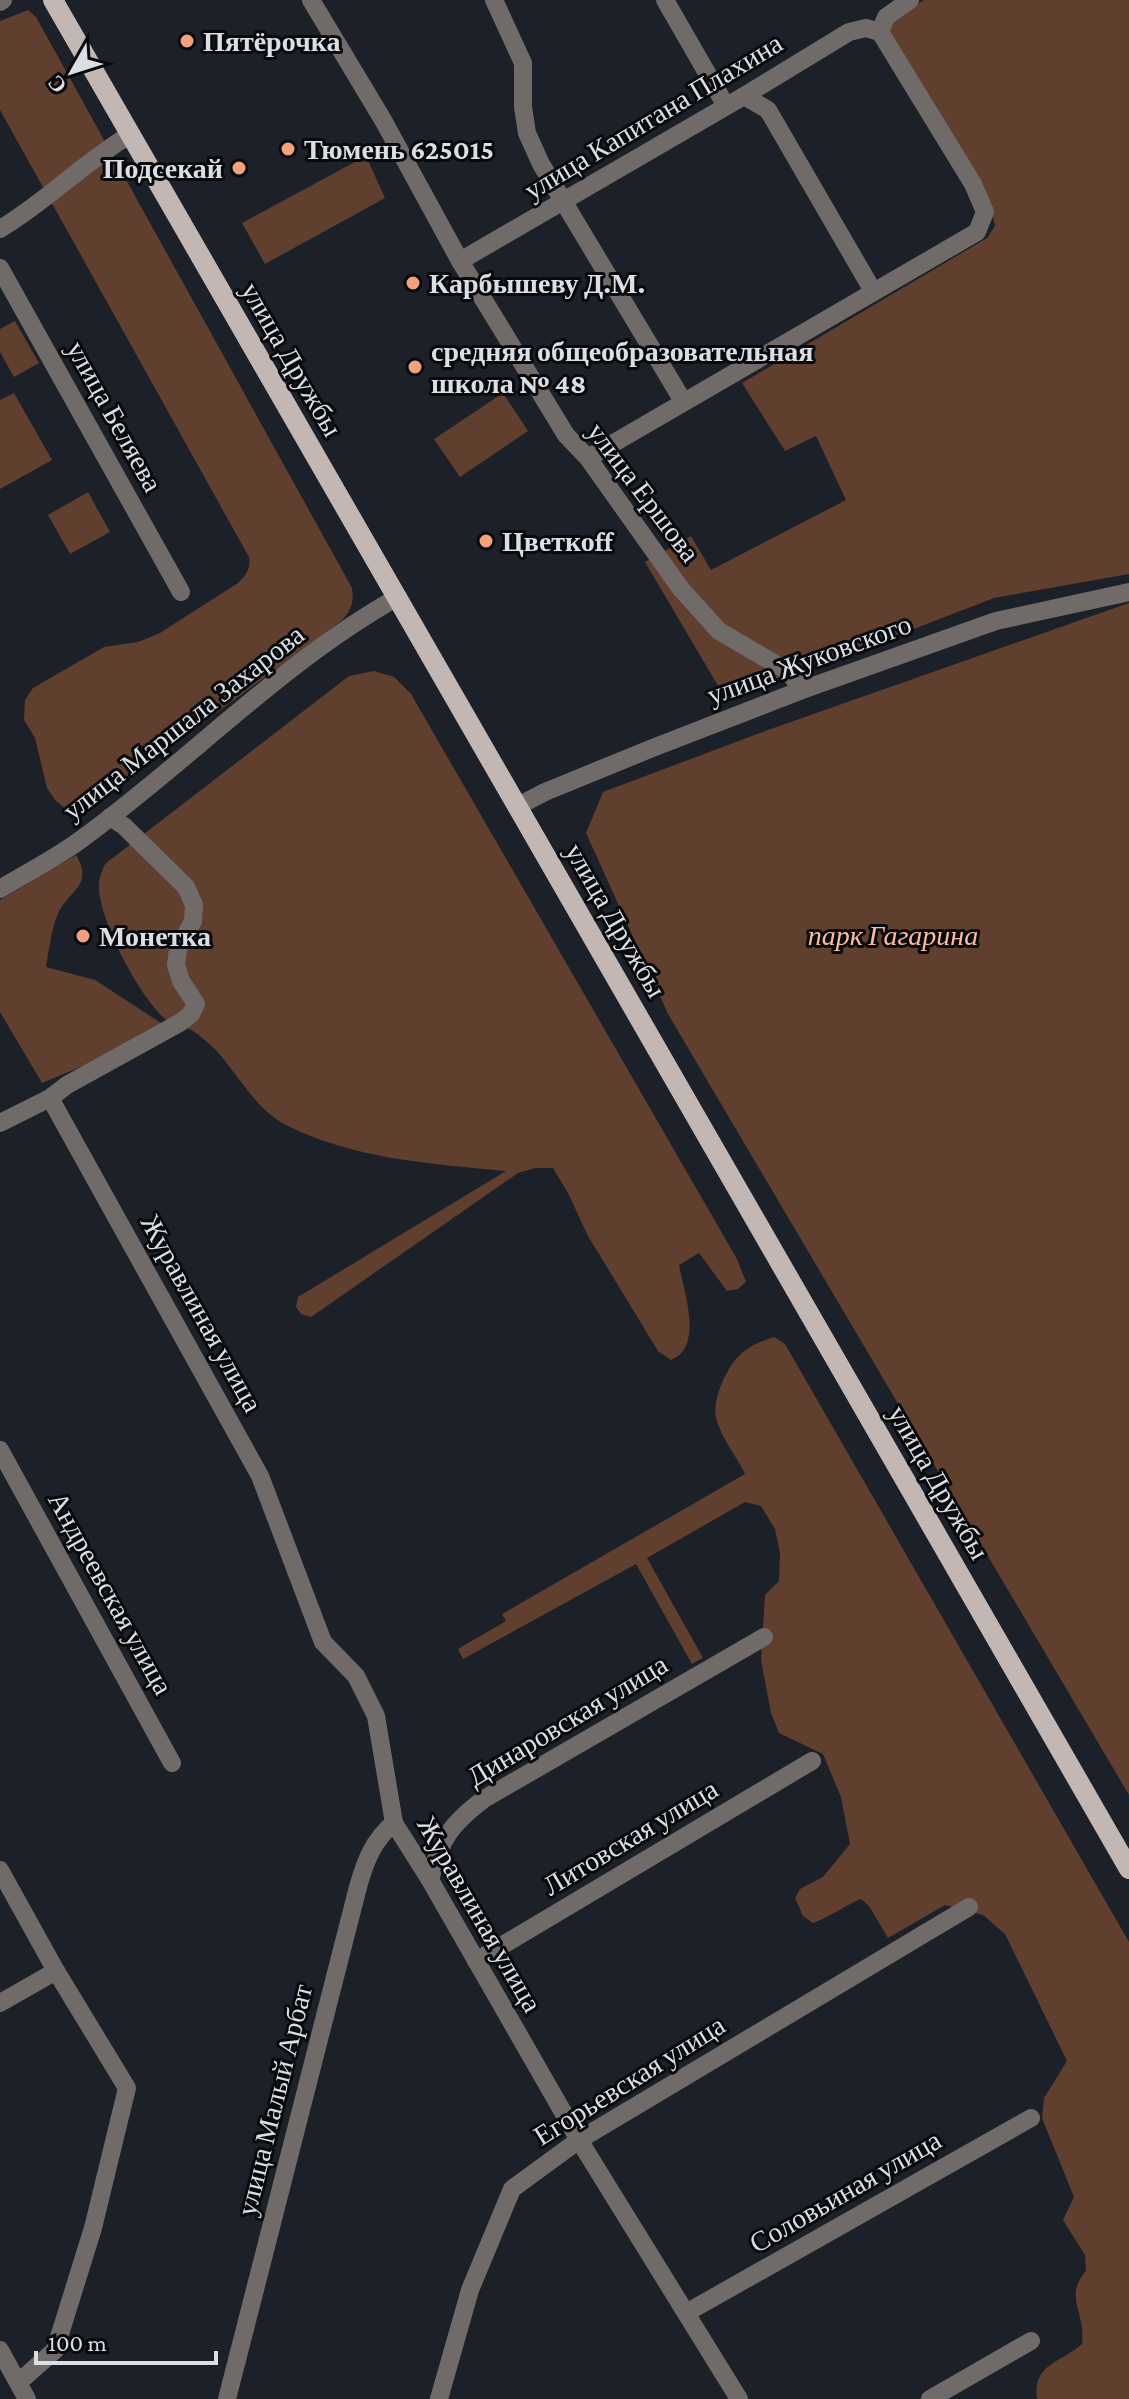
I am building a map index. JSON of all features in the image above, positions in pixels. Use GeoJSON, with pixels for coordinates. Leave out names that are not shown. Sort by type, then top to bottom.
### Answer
{"type":"FeatureCollection","features":[{"type":"Feature","properties":{"kind":"main road","name":"улица Дружбы"},"geometry":{"type":"LineString","coordinates":[[53,0],[1129,1869]]}},
{"type":"Feature","properties":{"kind":"street","name":"улица Ершова"},"geometry":{"type":"LineString","coordinates":[[311,0],[383,120],[460,261],[566,435],[588,458],[681,589],[719,631],[789,672],[802,690]]}},
{"type":"Feature","properties":{"kind":"street"},"geometry":{"type":"LineString","coordinates":[[494,0],[523,63],[523,107],[527,133],[563,202],[600,258],[683,401]]}},
{"type":"Feature","properties":{"kind":"street"},"geometry":{"type":"LineString","coordinates":[[665,0],[726,106]]}},
{"type":"Feature","properties":{"kind":"street"},"geometry":{"type":"LineString","coordinates":[[588,458],[977,232],[985,212],[973,184],[880,32],[886,17],[910,0]]}},
{"type":"Feature","properties":{"kind":"street","name":"улица Капитана Плахина"},"geometry":{"type":"LineString","coordinates":[[460,261],[849,32],[866,28],[880,32]]}},
{"type":"Feature","properties":{"kind":"street"},"geometry":{"type":"LineString","coordinates":[[744,96],[768,110],[873,291]]}},
{"type":"Feature","properties":{"kind":"street"},"geometry":{"type":"LineString","coordinates":[[0,229],[29,212],[80,168],[131,134]]}},
{"type":"Feature","properties":{"kind":"street","name":"улица Беляева"},"geometry":{"type":"LineString","coordinates":[[0,268],[181,592]]}},
{"type":"Feature","properties":{"kind":"street","name":"улица Жуковского"},"geometry":{"type":"LineString","coordinates":[[518,806],[569,782],[802,690],[996,621],[1129,592]]}},
{"type":"Feature","properties":{"kind":"street","name":"улица Маршала Захарова"},"geometry":{"type":"LineString","coordinates":[[0,889],[81,840],[277,681],[352,625],[398,597]]}},
{"type":"Feature","properties":{"kind":"street"},"geometry":{"type":"LineString","coordinates":[[0,1123],[50,1098],[67,1085],[181,1022],[191,1014],[196,1004],[181,981],[176,965],[178,949],[193,921],[194,905],[186,887],[124,826],[110,817]]}},
{"type":"Feature","properties":{"kind":"street","name":"Журавлиная улица"},"geometry":{"type":"LineString","coordinates":[[50,1098],[260,1476],[323,1642],[356,1676],[376,1716],[394,1823],[579,2140],[739,2399]]}},
{"type":"Feature","properties":{"kind":"street","name":"Андреевская улица"},"geometry":{"type":"LineString","coordinates":[[0,1450],[172,1763]]}},
{"type":"Feature","properties":{"kind":"street","name":"Динаровская улица"},"geometry":{"type":"LineString","coordinates":[[430,1880],[436,1855],[446,1834],[458,1819],[484,1799],[764,1637]]}},
{"type":"Feature","properties":{"kind":"street","name":"Литовская улица"},"geometry":{"type":"LineString","coordinates":[[476,1961],[812,1761]]}},
{"type":"Feature","properties":{"kind":"street","name":"улица Малый Арбат"},"geometry":{"type":"LineString","coordinates":[[227,2399],[362,1874],[374,1844],[394,1823]]}},
{"type":"Feature","properties":{"kind":"street"},"geometry":{"type":"LineString","coordinates":[[0,1870],[56,1971],[127,2088],[93,2228],[55,2350],[23,2390],[0,2350]]}},
{"type":"Feature","properties":{"kind":"street","name":"Егорьевская улица"},"geometry":{"type":"LineString","coordinates":[[439,2399],[470,2290],[512,2189],[579,2140],[969,1907]]}},
{"type":"Feature","properties":{"kind":"street"},"geometry":{"type":"LineString","coordinates":[[0,2003],[56,1971]]}},
{"type":"Feature","properties":{"kind":"street","name":"Соловьиная улица"},"geometry":{"type":"LineString","coordinates":[[686,2313],[1031,2118]]}},
{"type":"Feature","properties":{"kind":"street"},"geometry":{"type":"LineString","coordinates":[[930,2399],[1031,2341]]}},
{"type":"Feature","properties":{"kind":"green space"},"geometry":{"type":"Polygon","coordinates":[[[924,0],[1129,0],[1129,574],[994,598],[727,701],[645,562],[691,536],[711,570],[846,500],[816,436],[785,451],[742,383],[987,238],[995,226],[992,213],[884,31],[888,21],[924,0]]]}},
{"type":"Feature","properties":{"kind":"green space"},"geometry":{"type":"Polygon","coordinates":[[[28,10],[36,17],[353,593],[350,609],[341,621],[81,813],[68,811],[47,788],[35,738],[24,720],[25,700],[33,688],[104,647],[138,642],[160,633],[238,583],[247,572],[249,557],[0,110],[0,21],[28,10]]]}},
{"type":"Feature","properties":{"kind":"green space"},"geometry":{"type":"Polygon","coordinates":[[[366,156],[385,198],[265,264],[242,223],[366,156]]]}},
{"type":"Feature","properties":{"kind":"green space"},"geometry":{"type":"Polygon","coordinates":[[[15,321],[39,363],[14,377],[0,352],[0,329],[15,321]]]}},
{"type":"Feature","properties":{"kind":"green space"},"geometry":{"type":"Polygon","coordinates":[[[14,393],[52,460],[0,489],[0,400],[14,393]]]}},
{"type":"Feature","properties":{"kind":"green space"},"geometry":{"type":"Polygon","coordinates":[[[503,393],[528,431],[460,477],[434,439],[503,393]]]}},
{"type":"Feature","properties":{"kind":"green space"},"geometry":{"type":"Polygon","coordinates":[[[88,492],[110,532],[70,554],[48,515],[88,492]]]}},
{"type":"Feature","properties":{"kind":"green space","name":"парк Гагарина"},"geometry":{"type":"Polygon","coordinates":[[[1129,603],[1129,1795],[668,1014],[586,833],[603,792],[768,730],[1129,603]]]}},
{"type":"Feature","properties":{"kind":"green space"},"geometry":{"type":"Polygon","coordinates":[[[374,671],[394,677],[411,694],[737,1259],[746,1282],[738,1289],[727,1291],[699,1253],[679,1265],[689,1331],[681,1353],[671,1360],[658,1351],[588,1236],[553,1168],[535,1168],[518,1173],[311,1317],[301,1314],[296,1307],[298,1297],[506,1171],[366,1153],[338,1146],[286,1125],[256,1101],[206,1041],[191,1030],[173,1025],[161,1015],[136,981],[113,937],[100,896],[99,881],[105,864],[349,676],[374,671]]]}},
{"type":"Feature","properties":{"kind":"green space"},"geometry":{"type":"Polygon","coordinates":[[[76,855],[81,866],[81,882],[57,916],[46,967],[95,980],[161,1023],[90,1063],[42,1083],[0,1012],[0,900],[76,855]]]}},
{"type":"Feature","properties":{"kind":"green space"},"geometry":{"type":"Polygon","coordinates":[[[774,1337],[785,1344],[1129,1942],[1129,2399],[1037,2399],[1039,2378],[1044,2371],[1082,2344],[1076,2289],[1086,2271],[1085,2255],[1063,2220],[1074,2197],[1042,2118],[1044,2098],[1067,2061],[1005,1934],[983,1915],[945,1905],[888,1938],[869,1906],[861,1899],[813,1923],[803,1916],[795,1898],[800,1889],[823,1877],[850,1844],[841,1797],[823,1754],[779,1733],[771,1713],[761,1660],[765,1595],[779,1581],[780,1553],[775,1529],[761,1506],[745,1502],[647,1558],[703,1658],[692,1664],[636,1564],[463,1659],[458,1649],[506,1621],[502,1614],[745,1474],[718,1425],[716,1402],[735,1360],[752,1346],[774,1337]]]}},
{"type":"Feature","properties":{"kind":"place","name":"Пятёрочка"},"geometry":{"type":"Point","coordinates":[187,41]}},
{"type":"Feature","properties":{"kind":"place","name":"Тюмень 625015"},"geometry":{"type":"Point","coordinates":[288,149]}},
{"type":"Feature","properties":{"kind":"place","name":"Подсекай"},"geometry":{"type":"Point","coordinates":[239,168]}},
{"type":"Feature","properties":{"kind":"place","name":"Карбышеву Д.М."},"geometry":{"type":"Point","coordinates":[413,283]}},
{"type":"Feature","properties":{"kind":"place","name":"средняя общеобразовательная школа № 48"},"geometry":{"type":"Point","coordinates":[415,367]}},
{"type":"Feature","properties":{"kind":"place","name":"Цветкоff"},"geometry":{"type":"Point","coordinates":[486,541]}},
{"type":"Feature","properties":{"kind":"place","name":"Монетка"},"geometry":{"type":"Point","coordinates":[83,936]}}]}
